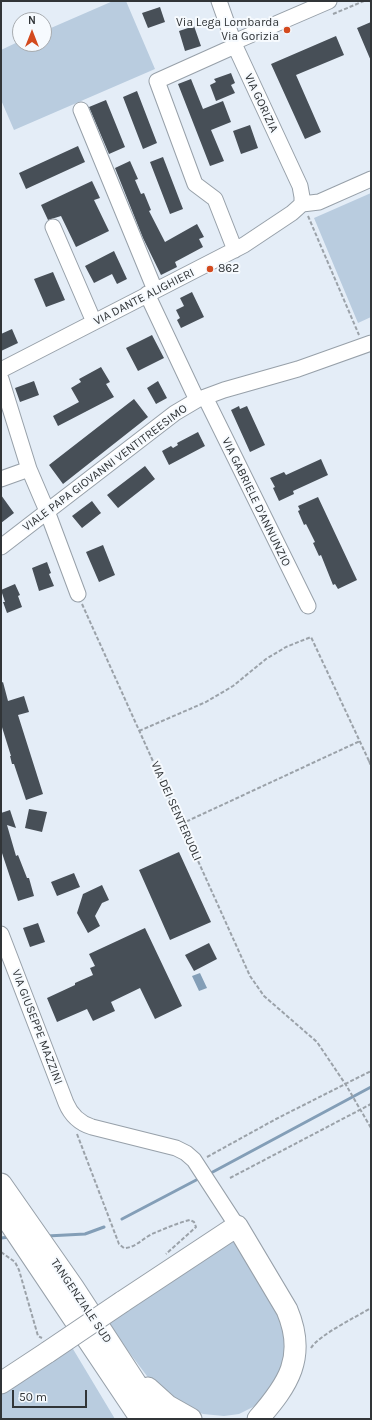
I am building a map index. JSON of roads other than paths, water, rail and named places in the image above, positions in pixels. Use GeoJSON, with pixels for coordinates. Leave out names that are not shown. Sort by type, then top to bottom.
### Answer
{"type":"FeatureCollection","features":[{"type":"Feature","properties":{"kind":"highway","name":"TANGENZIALE SUD"},"geometry":{"type":"LineString","coordinates":[[1,1184],[7,1210],[23,1244],[141,1419]]}},
{"type":"Feature","properties":{"kind":"highway","name":"TANGENZIALE SUD"},"geometry":{"type":"LineString","coordinates":[[7,1210],[44,1246],[73,1287],[159,1419]]}},
{"type":"Feature","properties":{"kind":"highway"},"geometry":{"type":"LineString","coordinates":[[1,1383],[46,1345],[122,1302],[237,1226],[283,1302],[294,1329],[295,1353],[291,1370],[284,1386],[274,1402],[258,1419]]}},
{"type":"Feature","properties":{"kind":"highway"},"geometry":{"type":"LineString","coordinates":[[73,1287],[147,1388],[168,1406],[191,1419]]}},
{"type":"Feature","properties":{"kind":"highway"},"geometry":{"type":"LineString","coordinates":[[123,1392],[122,1409],[125,1419]]}},
{"type":"Feature","properties":{"kind":"highway"},"geometry":{"type":"LineString","coordinates":[[247,1419],[274,1402]]}},
{"type":"Feature","properties":{"kind":"street","name":"VIA GORIZIA"},"geometry":{"type":"LineString","coordinates":[[219,1],[234,44],[300,186],[302,204]]}},
{"type":"Feature","properties":{"kind":"street"},"geometry":{"type":"LineString","coordinates":[[235,250],[215,199],[195,184],[156,81],[329,1]]}},
{"type":"Feature","properties":{"kind":"street","name":"VIA GABRIELE D'ANNUNZIO"},"geometry":{"type":"LineString","coordinates":[[81,110],[151,292],[201,398],[308,606]]}},
{"type":"Feature","properties":{"kind":"street"},"geometry":{"type":"LineString","coordinates":[[302,204],[319,202],[371,179]]}},
{"type":"Feature","properties":{"kind":"street","name":"VIA DANTE ALIGHIERI"},"geometry":{"type":"LineString","coordinates":[[1,370],[235,250],[292,213],[302,204]]}},
{"type":"Feature","properties":{"kind":"street"},"geometry":{"type":"LineString","coordinates":[[52,227],[94,322]]}},
{"type":"Feature","properties":{"kind":"street","name":"VIALE PAPA GIOVANNI VENTITREESIMO"},"geometry":{"type":"LineString","coordinates":[[1,547],[175,413],[201,398],[298,369],[368,342]]}},
{"type":"Feature","properties":{"kind":"street"},"geometry":{"type":"LineString","coordinates":[[1,379],[29,469],[47,511],[78,594]]}},
{"type":"Feature","properties":{"kind":"street"},"geometry":{"type":"LineString","coordinates":[[1,479],[29,469]]}},
{"type":"Feature","properties":{"kind":"street","name":"VIA GIUSEPPE MAZZINI"},"geometry":{"type":"LineString","coordinates":[[1,934],[66,1103],[76,1124],[82,1122],[96,1128],[179,1149],[201,1159],[214,1192],[237,1226]]}},
{"type":"Feature","properties":{"kind":"waterway"},"geometry":{"type":"LineString","coordinates":[[209,1174],[371,1087]]}},
{"type":"Feature","properties":{"kind":"waterway"},"geometry":{"type":"LineString","coordinates":[[122,1219],[200,1178]]}},
{"type":"Feature","properties":{"kind":"waterway"},"geometry":{"type":"LineString","coordinates":[[47,1236],[85,1234],[104,1227]]}},
{"type":"Feature","properties":{"kind":"waterway"},"geometry":{"type":"LineString","coordinates":[[1,1238],[10,1237]]}},
{"type":"Feature","properties":{"kind":"place","name":"Via Lega Lombarda Via Gorizia"},"geometry":{"type":"Point","coordinates":[287,30]}},
{"type":"Feature","properties":{"kind":"place","name":"862"},"geometry":{"type":"Point","coordinates":[210,269]}}]}
